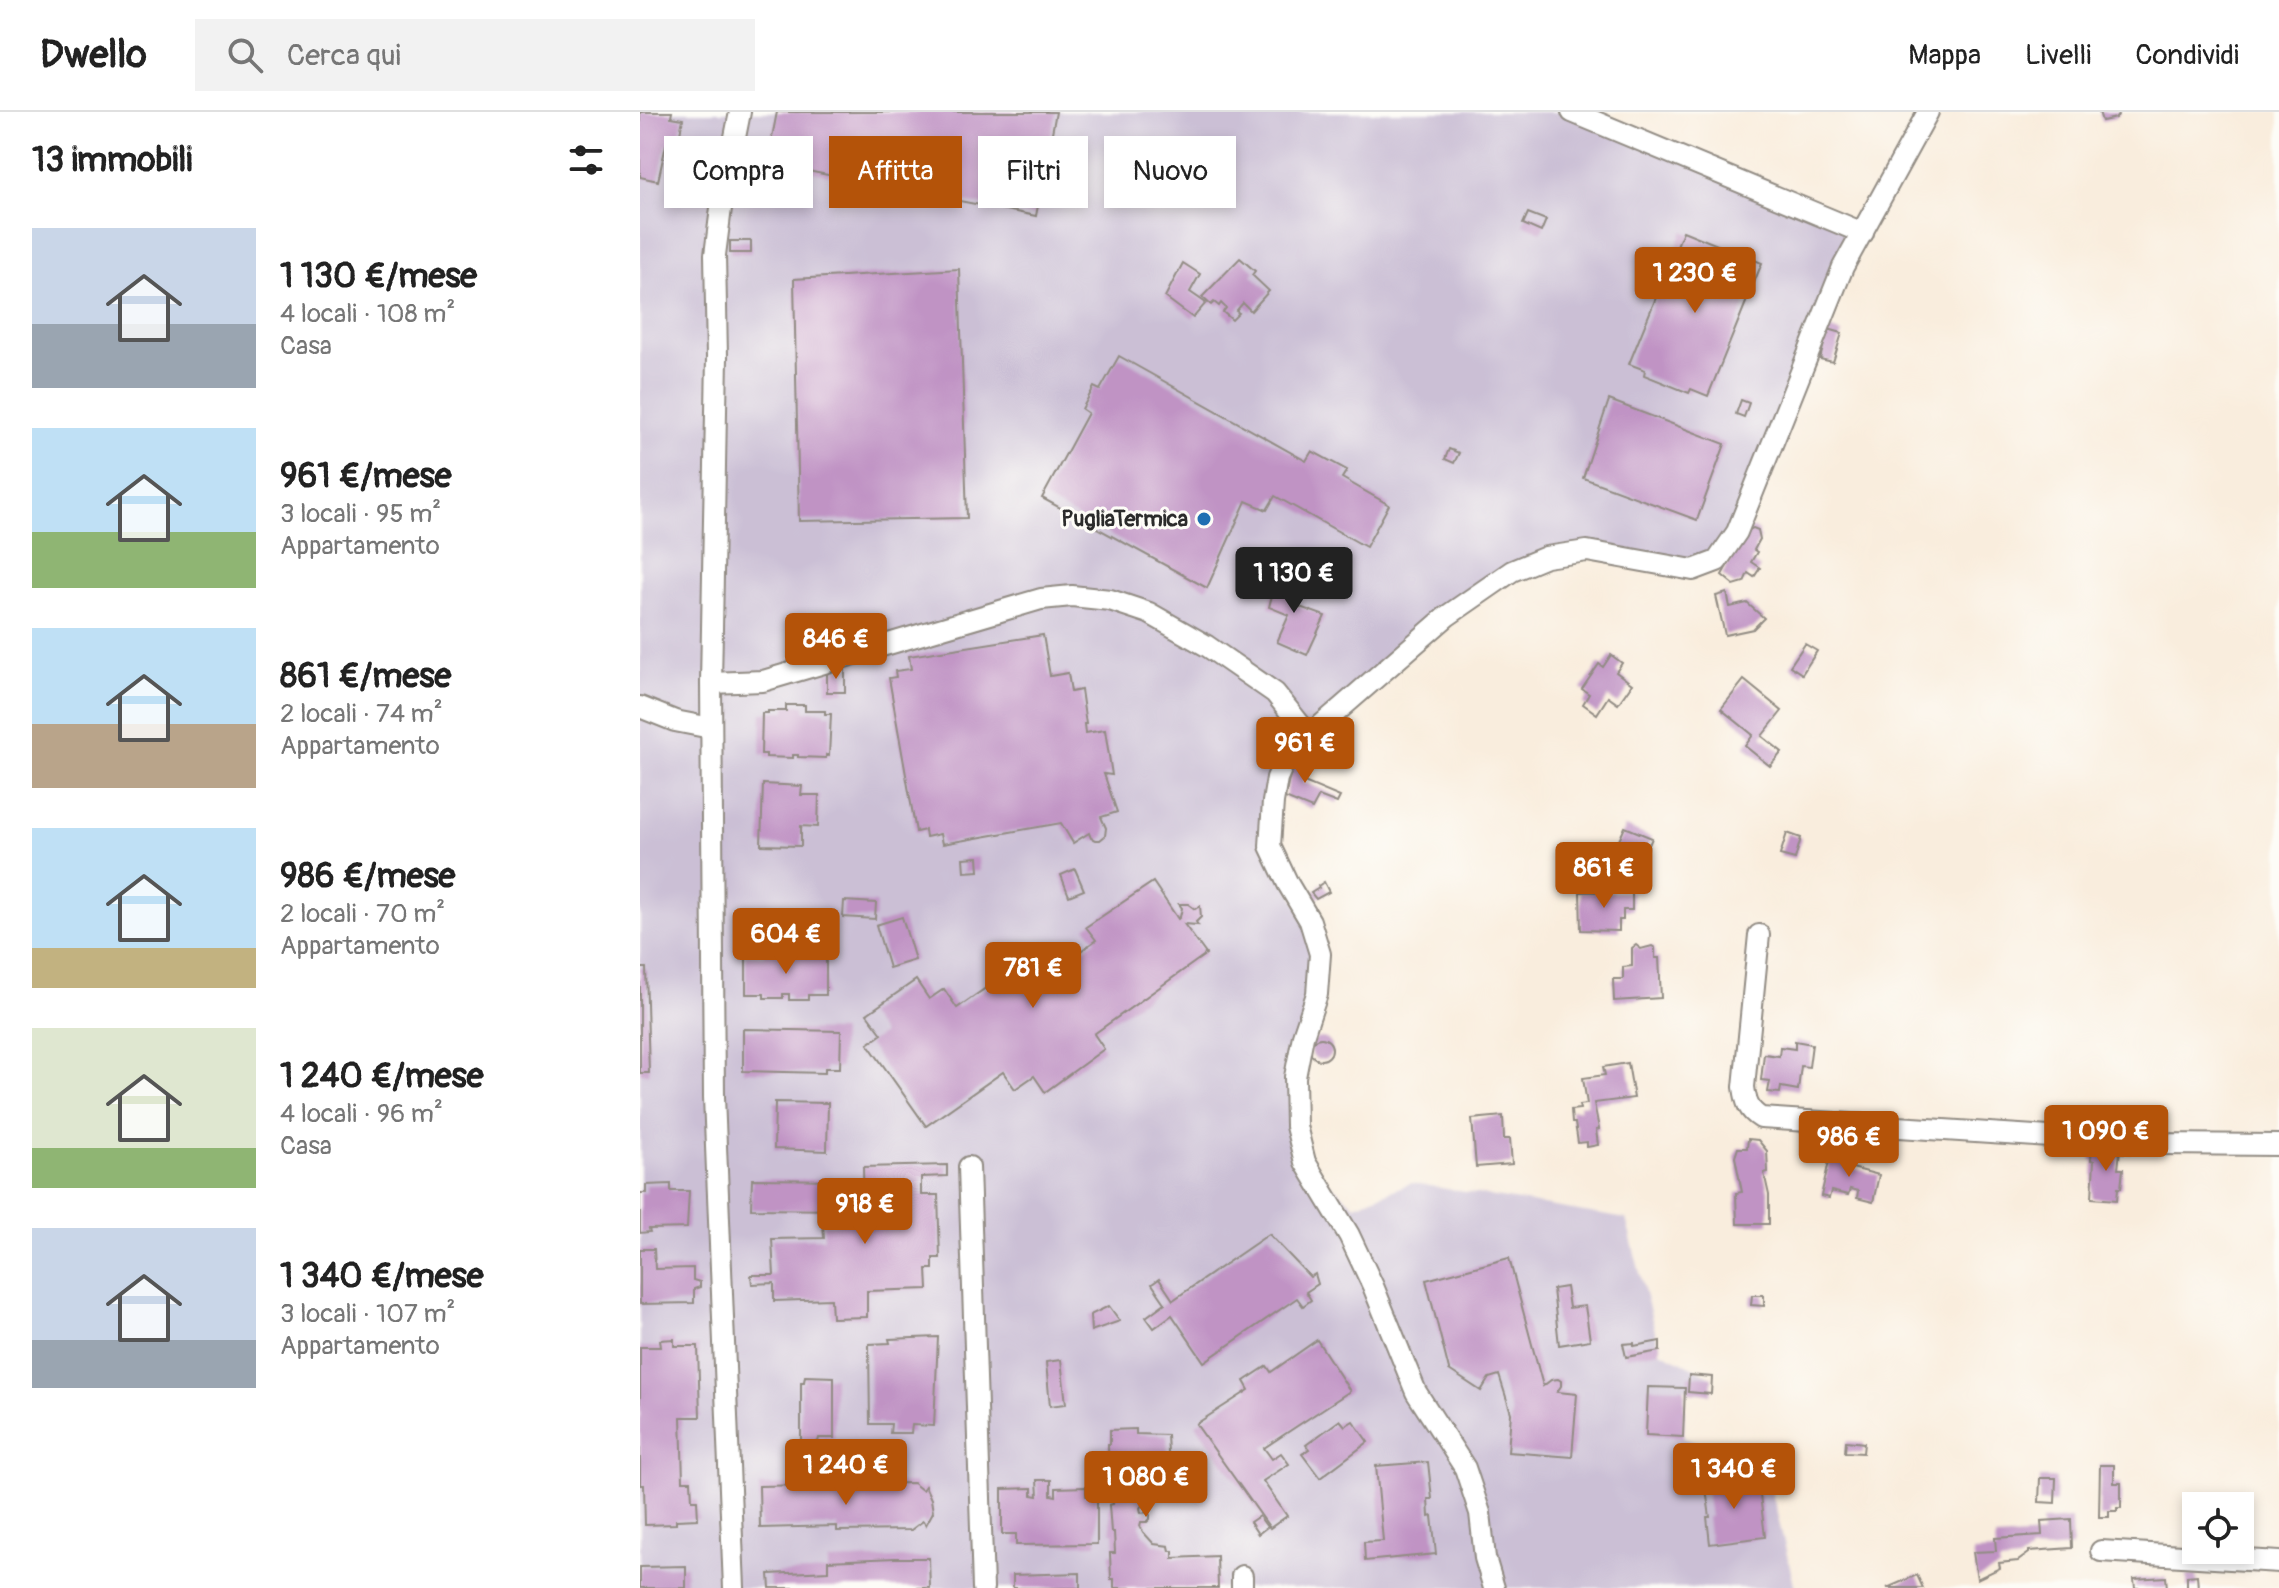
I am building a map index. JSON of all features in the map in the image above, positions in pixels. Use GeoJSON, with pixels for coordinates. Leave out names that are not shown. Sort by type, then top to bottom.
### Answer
{"type":"FeatureCollection","features":[{"type":"Feature","properties":{"kind":"street"},"geometry":{"type":"LineString","coordinates":[[734,1588],[714,1097],[711,683],[717,357],[715,255],[740,112]]}},
{"type":"Feature","properties":{"kind":"street"},"geometry":{"type":"LineString","coordinates":[[1572,112],[1863,233]]}},
{"type":"Feature","properties":{"kind":"street"},"geometry":{"type":"LineString","coordinates":[[1494,1588],[1485,1558],[1480,1513],[1465,1468],[1416,1392],[1355,1248],[1305,1162],[1296,1126],[1295,1077],[1303,1036],[1317,994],[1320,954],[1310,921],[1270,846],[1278,772],[1288,754],[1447,616],[1512,571],[1546,557],[1587,551],[1693,570],[1717,561],[1737,532],[1843,267],[1928,112]]}},
{"type":"Feature","properties":{"kind":"street"},"geometry":{"type":"LineString","coordinates":[[711,683],[763,681],[1041,599],[1085,597],[1110,600],[1149,613],[1207,646],[1275,693],[1310,737]]}},
{"type":"Feature","properties":{"kind":"street"},"geometry":{"type":"LineString","coordinates":[[640,707],[675,721],[711,728]]}},
{"type":"Feature","properties":{"kind":"street"},"geometry":{"type":"LineString","coordinates":[[1759,935],[1744,1087],[1748,1106],[1761,1118],[2157,1144],[2279,1145]]}},
{"type":"Feature","properties":{"kind":"street"},"geometry":{"type":"LineString","coordinates":[[969,1167],[983,1588]]}},
{"type":"Feature","properties":{"kind":"street"},"geometry":{"type":"LineString","coordinates":[[2101,1551],[2279,1562]]}},
{"type":"Feature","properties":{"kind":"shaded area"},"geometry":{"type":"Polygon","coordinates":[[[640,112],[1572,112],[1863,233],[1717,561],[1693,570],[1587,551],[1512,571],[1288,754],[1270,846],[1320,954],[1303,1036],[1305,1162],[1355,1205],[1411,1183],[1626,1219],[1660,1351],[1712,1377],[1711,1394],[1685,1388],[1684,1437],[1766,1468],[1795,1588],[640,1588],[640,112]]]}},
{"type":"Feature","properties":{"kind":"building"},"geometry":{"type":"Polygon","coordinates":[[[640,112],[672,112],[671,117],[683,119],[679,136],[664,136],[658,181],[640,177],[640,112]]]}},
{"type":"Feature","properties":{"kind":"building"},"geometry":{"type":"Polygon","coordinates":[[[777,112],[1056,112],[1051,136],[978,136],[978,205],[962,201],[962,136],[829,136],[829,175],[813,172],[813,136],[772,136],[777,112]]]}},
{"type":"Feature","properties":{"kind":"building"},"geometry":{"type":"Polygon","coordinates":[[[2099,112],[2120,112],[2116,118],[2102,121],[2099,112]]]}},
{"type":"Feature","properties":{"kind":"building"},"geometry":{"type":"Polygon","coordinates":[[[995,208],[1038,208],[1036,216],[995,208]]]}},
{"type":"Feature","properties":{"kind":"building"},"geometry":{"type":"Polygon","coordinates":[[[1528,213],[1546,220],[1541,232],[1523,224],[1528,213]]]}},
{"type":"Feature","properties":{"kind":"building"},"geometry":{"type":"Polygon","coordinates":[[[1683,231],[1762,263],[1708,396],[1691,389],[1689,393],[1644,375],[1645,370],[1629,364],[1683,231]]]}},
{"type":"Feature","properties":{"kind":"building"},"geometry":{"type":"Polygon","coordinates":[[[730,241],[751,241],[751,253],[730,253],[730,241]]]}},
{"type":"Feature","properties":{"kind":"building"},"geometry":{"type":"Polygon","coordinates":[[[1240,258],[1255,271],[1252,275],[1269,291],[1251,311],[1243,303],[1232,320],[1223,312],[1226,308],[1221,303],[1219,306],[1214,302],[1211,305],[1202,297],[1240,258]]]}},
{"type":"Feature","properties":{"kind":"building"},"geometry":{"type":"Polygon","coordinates":[[[1183,263],[1200,274],[1190,292],[1206,303],[1193,318],[1165,297],[1183,263]]]}},
{"type":"Feature","properties":{"kind":"building"},"geometry":{"type":"Polygon","coordinates":[[[959,269],[967,518],[799,521],[794,279],[959,269]]]}},
{"type":"Feature","properties":{"kind":"building"},"geometry":{"type":"Polygon","coordinates":[[[1828,329],[1842,333],[1833,362],[1820,359],[1828,329]]]}},
{"type":"Feature","properties":{"kind":"building"},"geometry":{"type":"Polygon","coordinates":[[[1119,356],[1306,461],[1312,451],[1347,470],[1342,478],[1389,505],[1366,547],[1275,496],[1267,510],[1246,501],[1207,588],[1042,498],[1088,413],[1082,409],[1094,387],[1100,390],[1119,356]]]}},
{"type":"Feature","properties":{"kind":"building"},"geometry":{"type":"Polygon","coordinates":[[[1609,400],[1725,444],[1697,520],[1583,478],[1609,400]]]}},
{"type":"Feature","properties":{"kind":"building"},"geometry":{"type":"Polygon","coordinates":[[[1741,400],[1749,403],[1744,417],[1736,414],[1741,400]]]}},
{"type":"Feature","properties":{"kind":"building"},"geometry":{"type":"Polygon","coordinates":[[[1449,449],[1459,453],[1454,463],[1445,459],[1449,449]]]}},
{"type":"Feature","properties":{"kind":"building"},"geometry":{"type":"Polygon","coordinates":[[[1753,528],[1758,530],[1760,539],[1751,562],[1760,568],[1754,577],[1748,573],[1744,582],[1734,585],[1722,575],[1746,532],[1753,528]]]}},
{"type":"Feature","properties":{"kind":"building"},"geometry":{"type":"Polygon","coordinates":[[[1275,571],[1303,582],[1294,605],[1325,616],[1307,655],[1277,642],[1289,615],[1269,607],[1275,571]]]}},
{"type":"Feature","properties":{"kind":"building"},"geometry":{"type":"Polygon","coordinates":[[[1727,593],[1730,607],[1747,603],[1764,618],[1753,629],[1725,635],[1716,596],[1727,593]]]}},
{"type":"Feature","properties":{"kind":"building"},"geometry":{"type":"Polygon","coordinates":[[[1043,635],[1050,676],[1068,673],[1071,692],[1081,690],[1085,733],[1105,730],[1112,775],[1104,774],[1117,812],[1101,817],[1106,828],[1105,836],[1095,840],[1089,833],[1073,843],[1061,823],[942,844],[940,834],[926,837],[925,830],[916,832],[889,678],[896,677],[895,671],[911,669],[909,656],[1043,635]]]}},
{"type":"Feature","properties":{"kind":"building"},"geometry":{"type":"Polygon","coordinates":[[[1805,644],[1817,651],[1802,674],[1790,666],[1805,644]]]}},
{"type":"Feature","properties":{"kind":"building"},"geometry":{"type":"Polygon","coordinates":[[[1611,655],[1622,663],[1616,672],[1632,684],[1618,704],[1608,697],[1597,714],[1583,704],[1589,694],[1582,689],[1599,664],[1603,667],[1611,655]]]}},
{"type":"Feature","properties":{"kind":"building"},"geometry":{"type":"Polygon","coordinates":[[[845,668],[845,692],[827,692],[827,673],[845,668]]]}},
{"type":"Feature","properties":{"kind":"building"},"geometry":{"type":"Polygon","coordinates":[[[1744,680],[1782,711],[1762,736],[1782,752],[1770,766],[1745,746],[1753,735],[1721,709],[1744,680]]]}},
{"type":"Feature","properties":{"kind":"building"},"geometry":{"type":"Polygon","coordinates":[[[786,705],[805,705],[805,711],[831,714],[829,756],[793,755],[793,758],[761,754],[762,713],[786,711],[786,705]]]}},
{"type":"Feature","properties":{"kind":"building"},"geometry":{"type":"Polygon","coordinates":[[[1298,753],[1314,759],[1304,782],[1340,797],[1337,803],[1319,796],[1312,809],[1285,798],[1298,753]]]}},
{"type":"Feature","properties":{"kind":"building"},"geometry":{"type":"Polygon","coordinates":[[[763,784],[802,786],[801,795],[819,795],[818,827],[801,826],[801,846],[761,845],[763,784]]]}},
{"type":"Feature","properties":{"kind":"building"},"geometry":{"type":"Polygon","coordinates":[[[1625,827],[1652,838],[1640,866],[1613,854],[1625,827]]]}},
{"type":"Feature","properties":{"kind":"building"},"geometry":{"type":"Polygon","coordinates":[[[1787,833],[1801,838],[1795,859],[1780,855],[1787,833]]]}},
{"type":"Feature","properties":{"kind":"building"},"geometry":{"type":"Polygon","coordinates":[[[978,857],[979,871],[964,872],[963,858],[978,857]]]}},
{"type":"Feature","properties":{"kind":"building"},"geometry":{"type":"Polygon","coordinates":[[[1075,869],[1084,890],[1069,896],[1061,875],[1075,869]]]}},
{"type":"Feature","properties":{"kind":"building"},"geometry":{"type":"Polygon","coordinates":[[[1153,882],[1178,919],[1182,908],[1179,904],[1188,904],[1195,909],[1200,906],[1198,925],[1184,924],[1206,954],[1094,1034],[1104,1049],[1045,1092],[1034,1076],[1015,1089],[1003,1072],[926,1126],[868,1044],[882,1034],[867,1014],[916,980],[929,999],[944,989],[957,1008],[1033,955],[1047,975],[1096,940],[1086,927],[1153,882]]]}},
{"type":"Feature","properties":{"kind":"building"},"geometry":{"type":"Polygon","coordinates":[[[1324,882],[1329,892],[1316,899],[1311,893],[1324,882]]]}},
{"type":"Feature","properties":{"kind":"building"},"geometry":{"type":"Polygon","coordinates":[[[1580,892],[1632,892],[1632,910],[1623,910],[1619,931],[1581,930],[1580,892]]]}},
{"type":"Feature","properties":{"kind":"building"},"geometry":{"type":"Polygon","coordinates":[[[844,901],[876,903],[875,919],[843,917],[844,901]]]}},
{"type":"Feature","properties":{"kind":"building"},"geometry":{"type":"Polygon","coordinates":[[[902,917],[915,960],[889,968],[876,925],[902,917]]]}},
{"type":"Feature","properties":{"kind":"building"},"geometry":{"type":"Polygon","coordinates":[[[1636,945],[1641,949],[1655,948],[1655,958],[1659,958],[1661,998],[1614,1001],[1613,979],[1623,979],[1623,967],[1632,966],[1632,948],[1636,945]]]}},
{"type":"Feature","properties":{"kind":"building"},"geometry":{"type":"Polygon","coordinates":[[[764,952],[782,952],[782,956],[791,956],[791,953],[826,957],[826,995],[808,995],[808,1000],[789,1000],[789,994],[783,994],[783,998],[764,998],[764,994],[746,994],[746,955],[764,956],[764,952]]]}},
{"type":"Feature","properties":{"kind":"building"},"geometry":{"type":"Polygon","coordinates":[[[640,968],[646,968],[649,1073],[640,1073],[640,968]]]}},
{"type":"Feature","properties":{"kind":"building"},"geometry":{"type":"Polygon","coordinates":[[[743,1029],[841,1031],[840,1068],[825,1068],[825,1073],[743,1071],[743,1029]]]}},
{"type":"Feature","properties":{"kind":"building"},"geometry":{"type":"Polygon","coordinates":[[[1317,1038],[1325,1038],[1332,1049],[1325,1060],[1317,1060],[1310,1053],[1310,1045],[1317,1038]]]}},
{"type":"Feature","properties":{"kind":"building"},"geometry":{"type":"Polygon","coordinates":[[[1795,1041],[1812,1044],[1809,1067],[1801,1066],[1798,1090],[1781,1087],[1780,1093],[1768,1092],[1770,1081],[1761,1080],[1764,1054],[1779,1056],[1780,1047],[1795,1049],[1795,1041]]]}},
{"type":"Feature","properties":{"kind":"building"},"geometry":{"type":"Polygon","coordinates":[[[1628,1063],[1634,1098],[1594,1103],[1599,1129],[1596,1130],[1598,1145],[1587,1147],[1587,1142],[1578,1143],[1571,1110],[1587,1104],[1583,1078],[1605,1075],[1603,1067],[1628,1063]]]}},
{"type":"Feature","properties":{"kind":"building"},"geometry":{"type":"Polygon","coordinates":[[[775,1102],[828,1103],[827,1151],[774,1149],[775,1102]]]}},
{"type":"Feature","properties":{"kind":"building"},"geometry":{"type":"Polygon","coordinates":[[[1503,1116],[1504,1139],[1510,1139],[1512,1164],[1476,1167],[1472,1119],[1503,1116]]]}},
{"type":"Feature","properties":{"kind":"building"},"geometry":{"type":"Polygon","coordinates":[[[1748,1139],[1758,1140],[1767,1151],[1768,1172],[1764,1173],[1769,1195],[1769,1224],[1737,1224],[1736,1193],[1742,1192],[1735,1157],[1738,1148],[1747,1148],[1748,1139]]]}},
{"type":"Feature","properties":{"kind":"building"},"geometry":{"type":"Polygon","coordinates":[[[2092,1143],[2120,1151],[2118,1169],[2123,1169],[2117,1200],[2092,1198],[2092,1143]]]}},
{"type":"Feature","properties":{"kind":"building"},"geometry":{"type":"Polygon","coordinates":[[[1831,1153],[1854,1158],[1852,1168],[1879,1175],[1873,1202],[1857,1198],[1858,1191],[1850,1189],[1848,1195],[1831,1191],[1829,1198],[1821,1196],[1831,1153]]]}},
{"type":"Feature","properties":{"kind":"building"},"geometry":{"type":"Polygon","coordinates":[[[947,1165],[947,1176],[921,1177],[921,1195],[938,1195],[940,1258],[933,1258],[933,1269],[927,1269],[928,1289],[867,1291],[867,1317],[832,1318],[831,1299],[774,1301],[774,1283],[752,1284],[751,1275],[774,1275],[772,1239],[824,1238],[823,1224],[839,1224],[838,1214],[864,1213],[863,1167],[947,1165]]]}},
{"type":"Feature","properties":{"kind":"building"},"geometry":{"type":"Polygon","coordinates":[[[752,1179],[844,1180],[844,1210],[751,1209],[752,1179]]]}},
{"type":"Feature","properties":{"kind":"building"},"geometry":{"type":"Polygon","coordinates":[[[671,1184],[671,1191],[689,1191],[687,1228],[649,1229],[650,1232],[640,1233],[640,1193],[646,1193],[646,1185],[671,1184]]]}},
{"type":"Feature","properties":{"kind":"building"},"geometry":{"type":"Polygon","coordinates":[[[1269,1234],[1310,1277],[1315,1274],[1318,1284],[1306,1292],[1311,1300],[1303,1306],[1297,1298],[1204,1362],[1172,1315],[1154,1328],[1146,1317],[1165,1303],[1152,1284],[1159,1279],[1173,1300],[1269,1234]]]}},
{"type":"Feature","properties":{"kind":"building"},"geometry":{"type":"Polygon","coordinates":[[[640,1249],[654,1249],[655,1269],[693,1268],[693,1280],[700,1282],[700,1287],[694,1289],[694,1303],[640,1304],[640,1249]]]}},
{"type":"Feature","properties":{"kind":"building"},"geometry":{"type":"Polygon","coordinates":[[[1509,1258],[1543,1386],[1558,1379],[1561,1386],[1557,1392],[1577,1394],[1572,1457],[1508,1452],[1511,1413],[1499,1375],[1489,1378],[1481,1391],[1449,1370],[1426,1280],[1509,1258]]]}},
{"type":"Feature","properties":{"kind":"building"},"geometry":{"type":"Polygon","coordinates":[[[1566,1287],[1569,1308],[1585,1306],[1590,1340],[1559,1345],[1553,1289],[1566,1287]]]}},
{"type":"Feature","properties":{"kind":"building"},"geometry":{"type":"Polygon","coordinates":[[[1752,1295],[1764,1295],[1764,1306],[1751,1305],[1752,1295]]]}},
{"type":"Feature","properties":{"kind":"building"},"geometry":{"type":"Polygon","coordinates":[[[1109,1306],[1120,1321],[1091,1331],[1090,1315],[1109,1306]]]}},
{"type":"Feature","properties":{"kind":"building"},"geometry":{"type":"Polygon","coordinates":[[[938,1337],[934,1426],[912,1425],[911,1433],[890,1433],[891,1424],[870,1424],[869,1344],[890,1343],[889,1339],[938,1337]]]}},
{"type":"Feature","properties":{"kind":"building"},"geometry":{"type":"Polygon","coordinates":[[[674,1339],[674,1346],[698,1346],[700,1417],[681,1417],[683,1481],[691,1481],[692,1500],[697,1500],[698,1519],[676,1520],[676,1524],[645,1525],[644,1485],[640,1485],[640,1347],[661,1347],[660,1340],[674,1339]]]}},
{"type":"Feature","properties":{"kind":"building"},"geometry":{"type":"Polygon","coordinates":[[[1317,1340],[1350,1391],[1264,1448],[1272,1459],[1281,1453],[1289,1464],[1263,1481],[1287,1516],[1270,1528],[1196,1424],[1249,1390],[1244,1381],[1267,1366],[1271,1372],[1317,1340]]]}},
{"type":"Feature","properties":{"kind":"building"},"geometry":{"type":"Polygon","coordinates":[[[1660,1341],[1660,1351],[1626,1357],[1623,1344],[1634,1343],[1634,1346],[1660,1341]]]}},
{"type":"Feature","properties":{"kind":"building"},"geometry":{"type":"Polygon","coordinates":[[[1061,1360],[1066,1404],[1050,1406],[1046,1362],[1061,1360]]]}},
{"type":"Feature","properties":{"kind":"building"},"geometry":{"type":"Polygon","coordinates":[[[1689,1375],[1712,1377],[1711,1394],[1688,1392],[1689,1375]]]}},
{"type":"Feature","properties":{"kind":"building"},"geometry":{"type":"Polygon","coordinates":[[[805,1376],[834,1377],[834,1438],[801,1442],[801,1382],[804,1382],[805,1376]]]}},
{"type":"Feature","properties":{"kind":"building"},"geometry":{"type":"Polygon","coordinates":[[[1648,1387],[1685,1388],[1683,1437],[1646,1435],[1648,1387]]]}},
{"type":"Feature","properties":{"kind":"building"},"geometry":{"type":"Polygon","coordinates":[[[1340,1420],[1345,1426],[1353,1421],[1368,1442],[1320,1478],[1302,1454],[1309,1449],[1306,1445],[1340,1420]]]}},
{"type":"Feature","properties":{"kind":"building"},"geometry":{"type":"Polygon","coordinates":[[[1136,1429],[1136,1434],[1167,1435],[1170,1487],[1159,1487],[1140,1508],[1141,1513],[1148,1512],[1150,1515],[1147,1522],[1141,1522],[1143,1532],[1154,1544],[1169,1546],[1173,1558],[1217,1556],[1218,1588],[1114,1588],[1110,1553],[1115,1553],[1114,1532],[1111,1532],[1109,1505],[1113,1504],[1113,1488],[1110,1489],[1109,1482],[1108,1444],[1110,1430],[1136,1429]]]}},
{"type":"Feature","properties":{"kind":"building"},"geometry":{"type":"Polygon","coordinates":[[[1846,1441],[1864,1443],[1863,1453],[1845,1452],[1846,1441]]]}},
{"type":"Feature","properties":{"kind":"building"},"geometry":{"type":"Polygon","coordinates":[[[1428,1462],[1432,1499],[1428,1499],[1429,1517],[1432,1516],[1436,1554],[1365,1561],[1364,1542],[1383,1541],[1376,1466],[1428,1462]]]}},
{"type":"Feature","properties":{"kind":"building"},"geometry":{"type":"Polygon","coordinates":[[[2100,1465],[2114,1465],[2114,1483],[2121,1483],[2121,1508],[2109,1511],[2109,1517],[2099,1517],[2100,1465]]]}},
{"type":"Feature","properties":{"kind":"building"},"geometry":{"type":"Polygon","coordinates":[[[1733,1478],[1734,1482],[1755,1479],[1765,1537],[1710,1544],[1705,1482],[1733,1478]]]}},
{"type":"Feature","properties":{"kind":"building"},"geometry":{"type":"Polygon","coordinates":[[[2040,1478],[2056,1478],[2055,1503],[2039,1502],[2040,1478]]]}},
{"type":"Feature","properties":{"kind":"building"},"geometry":{"type":"Polygon","coordinates":[[[1037,1480],[1051,1480],[1051,1495],[1056,1496],[1056,1488],[1086,1487],[1086,1496],[1097,1496],[1097,1544],[1016,1545],[1016,1534],[1002,1534],[1002,1489],[1032,1488],[1032,1495],[1038,1496],[1037,1480]]]}},
{"type":"Feature","properties":{"kind":"building"},"geometry":{"type":"Polygon","coordinates":[[[913,1483],[922,1490],[925,1486],[933,1512],[926,1525],[923,1521],[911,1530],[837,1531],[837,1526],[760,1528],[759,1486],[913,1483]]]}},
{"type":"Feature","properties":{"kind":"building"},"geometry":{"type":"Polygon","coordinates":[[[1259,1516],[1267,1527],[1258,1534],[1250,1522],[1259,1516]]]}},
{"type":"Feature","properties":{"kind":"building"},"geometry":{"type":"Polygon","coordinates":[[[2071,1519],[2072,1548],[2029,1551],[2018,1561],[1999,1563],[2000,1568],[1977,1579],[1973,1552],[1996,1551],[1995,1538],[2042,1535],[2041,1521],[2071,1519]]]}},
{"type":"Feature","properties":{"kind":"building"},"geometry":{"type":"Polygon","coordinates":[[[929,1558],[930,1588],[770,1588],[769,1574],[828,1571],[828,1561],[929,1558]]]}},
{"type":"Feature","properties":{"kind":"building"},"geometry":{"type":"Polygon","coordinates":[[[686,1566],[686,1588],[640,1588],[640,1567],[686,1566]]]}},
{"type":"Feature","properties":{"kind":"building"},"geometry":{"type":"Polygon","coordinates":[[[1080,1573],[1080,1588],[1013,1588],[1013,1575],[1080,1573]]]}},
{"type":"Feature","properties":{"kind":"building"},"geometry":{"type":"Polygon","coordinates":[[[1917,1575],[1923,1588],[1887,1588],[1917,1575]]]}},
{"type":"Feature","properties":{"kind":"building"},"geometry":{"type":"Polygon","coordinates":[[[2197,1575],[2198,1588],[2187,1588],[2187,1576],[2197,1575]]]}},
{"type":"Feature","properties":{"kind":"building"},"geometry":{"type":"Polygon","coordinates":[[[2166,1577],[2167,1588],[2135,1588],[2134,1579],[2166,1577]]]}},
{"type":"Feature","properties":{"kind":"place","name":"PugliaTermica"},"geometry":{"type":"Point","coordinates":[1204,519]}}]}
